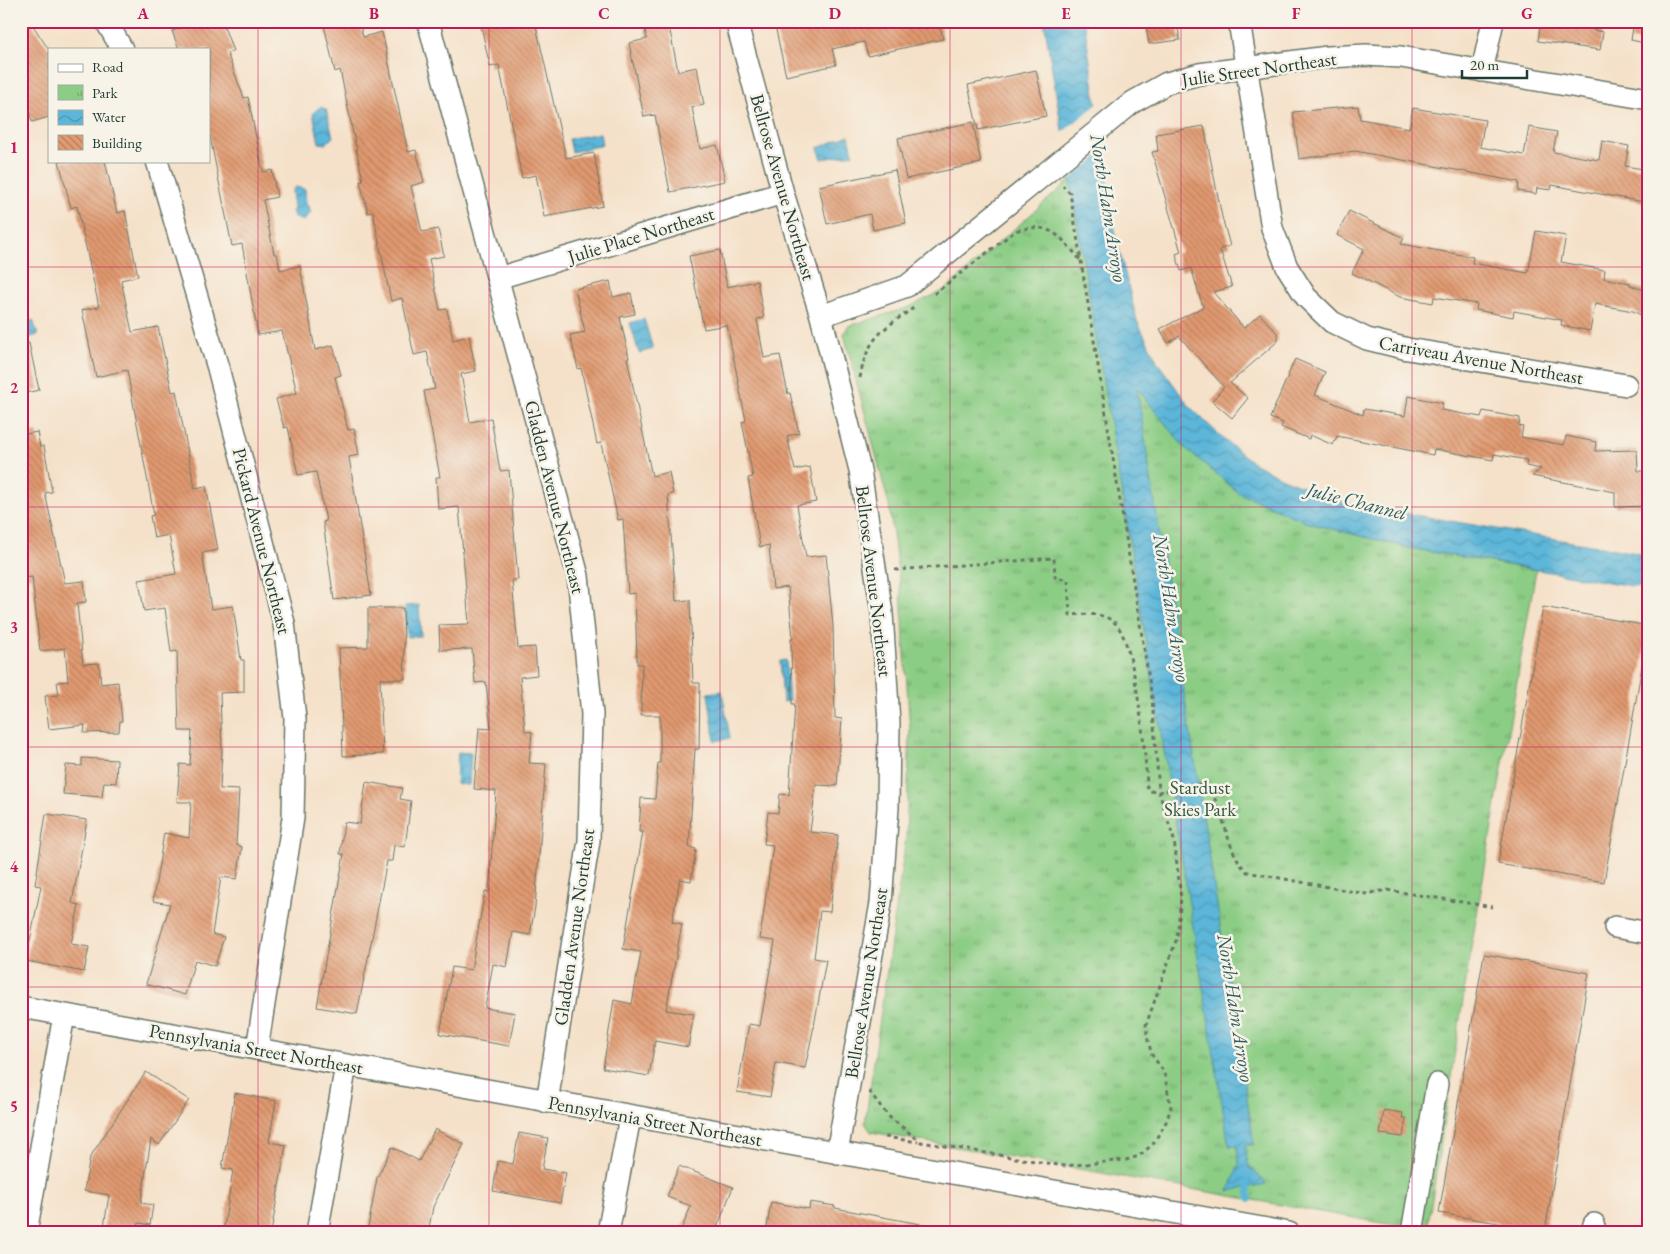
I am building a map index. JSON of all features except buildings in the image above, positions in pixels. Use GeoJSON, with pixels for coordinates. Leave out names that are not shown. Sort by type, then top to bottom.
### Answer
{"type":"FeatureCollection","features":[{"type":"Feature","properties":{"kind":"street"},"geometry":{"type":"LineString","coordinates":[[106,21],[121,48]]}},
{"type":"Feature","properties":{"kind":"street","name":"Gladden Avenue Northeast"},"geometry":{"type":"LineString","coordinates":[[428,21],[578,576],[592,714],[589,841],[547,1102]]}},
{"type":"Feature","properties":{"kind":"street","name":"Bellrose Avenue Northeast"},"geometry":{"type":"LineString","coordinates":[[736,21],[783,193],[821,316],[860,470],[882,613],[889,723],[888,808],[881,903],[837,1153]]}},
{"type":"Feature","properties":{"kind":"street","name":"Carriveau Avenue Northeast"},"geometry":{"type":"LineString","coordinates":[[1239,21],[1272,228],[1287,268],[1306,297],[1332,322],[1366,339],[1408,349],[1626,385]]}},
{"type":"Feature","properties":{"kind":"street"},"geometry":{"type":"LineString","coordinates":[[1482,71],[1493,21]]}},
{"type":"Feature","properties":{"kind":"street","name":"Julie Street Northeast"},"geometry":{"type":"LineString","coordinates":[[821,316],[907,286],[1056,176],[1133,102],[1167,83],[1199,74],[1328,57],[1366,55],[1401,57],[1649,99]]}},
{"type":"Feature","properties":{"kind":"street","name":"Pickard Avenue Northeast"},"geometry":{"type":"LineString","coordinates":[[157,162],[218,368],[284,622],[295,718],[293,818],[257,1049]]}},
{"type":"Feature","properties":{"kind":"street","name":"Julie Place Northeast"},"geometry":{"type":"LineString","coordinates":[[498,278],[783,193]]}},
{"type":"Feature","properties":{"kind":"street"},"geometry":{"type":"LineString","coordinates":[[1614,927],[1649,933]]}},
{"type":"Feature","properties":{"kind":"street","name":"Pennsylvania Street Northeast"},"geometry":{"type":"LineString","coordinates":[[21,1007],[837,1153],[1246,1229],[1289,1233]]}},
{"type":"Feature","properties":{"kind":"street"},"geometry":{"type":"LineString","coordinates":[[26,1233],[64,1016]]}},
{"type":"Feature","properties":{"kind":"street"},"geometry":{"type":"LineString","coordinates":[[317,1233],[346,1065]]}},
{"type":"Feature","properties":{"kind":"street"},"geometry":{"type":"LineString","coordinates":[[1412,1233],[1437,1084]]}},
{"type":"Feature","properties":{"kind":"street"},"geometry":{"type":"LineString","coordinates":[[608,1233],[630,1117]]}},
{"type":"Feature","properties":{"kind":"path"},"geometry":{"type":"LineString","coordinates":[[877,1136],[1064,1166],[1126,1160],[1139,1156],[1153,1144],[1166,1122],[1171,1108],[1164,1072],[1150,1048],[1146,1025],[1177,938],[1180,898],[1174,840],[1159,792],[1152,698],[1070,193],[1056,176]]}},
{"type":"Feature","properties":{"kind":"path"},"geometry":{"type":"LineString","coordinates":[[932,296],[1015,231],[1029,227],[1043,227],[1054,232],[1065,241],[1080,260]]}},
{"type":"Feature","properties":{"kind":"path"},"geometry":{"type":"LineString","coordinates":[[859,384],[867,348],[886,327],[917,306]]}},
{"type":"Feature","properties":{"kind":"path"},"geometry":{"type":"LineString","coordinates":[[895,570],[1054,558],[1055,577],[1068,580],[1070,615],[1091,613],[1114,621],[1121,630],[1137,697],[1147,787],[1150,791],[1159,792],[1204,784],[1217,799],[1229,844],[1236,860],[1247,872],[1366,894],[1387,890],[1493,907]]}},
{"type":"Feature","properties":{"kind":"path"},"geometry":{"type":"LineString","coordinates":[[893,561],[895,579]]}},
{"type":"Feature","properties":{"kind":"path"},"geometry":{"type":"LineString","coordinates":[[866,1096],[868,1088],[888,1116],[921,1142]]}},
{"type":"Feature","properties":{"kind":"green space","name":"Stardust Skies Park"},"geometry":{"type":"Polygon","coordinates":[[[1070,180],[1080,240],[1137,387],[1309,523],[1409,548],[1536,570],[1470,955],[1427,1231],[871,1132],[865,1123],[906,838],[910,732],[901,593],[889,505],[844,334],[848,326],[907,308],[946,289],[1070,180]]]}},
{"type":"Feature","properties":{"kind":"water"},"geometry":{"type":"Polygon","coordinates":[[[1044,21],[1084,21],[1116,237],[1137,321],[1158,363],[1190,407],[1228,443],[1255,464],[1287,480],[1345,503],[1649,555],[1649,589],[1409,548],[1309,523],[1239,493],[1183,446],[1137,388],[1254,1144],[1245,1145],[1248,1164],[1266,1184],[1229,1191],[1239,1165],[1237,1146],[1229,1146],[1044,21]]]}},
{"type":"Feature","properties":{"kind":"water"},"geometry":{"type":"Polygon","coordinates":[[[320,107],[326,109],[333,137],[326,144],[319,143],[313,113],[320,107]]]}},
{"type":"Feature","properties":{"kind":"water"},"geometry":{"type":"Polygon","coordinates":[[[600,133],[602,145],[572,152],[569,139],[600,133]]]}},
{"type":"Feature","properties":{"kind":"water"},"geometry":{"type":"Polygon","coordinates":[[[849,135],[853,154],[822,159],[818,148],[849,135]]]}},
{"type":"Feature","properties":{"kind":"water"},"geometry":{"type":"Polygon","coordinates":[[[295,187],[305,189],[306,203],[311,211],[304,221],[295,218],[292,211],[294,209],[292,191],[295,187]]]}},
{"type":"Feature","properties":{"kind":"water"},"geometry":{"type":"Polygon","coordinates":[[[644,319],[653,349],[639,353],[630,323],[644,319]]]}},
{"type":"Feature","properties":{"kind":"water"},"geometry":{"type":"Polygon","coordinates":[[[33,320],[38,335],[21,340],[21,324],[33,320]]]}},
{"type":"Feature","properties":{"kind":"water"},"geometry":{"type":"Polygon","coordinates":[[[419,605],[421,636],[407,637],[405,606],[419,605]]]}},
{"type":"Feature","properties":{"kind":"water"},"geometry":{"type":"Polygon","coordinates":[[[786,660],[789,701],[783,702],[780,661],[786,660]]]}},
{"type":"Feature","properties":{"kind":"water"},"geometry":{"type":"Polygon","coordinates":[[[722,691],[730,738],[715,741],[708,693],[722,691]]]}},
{"type":"Feature","properties":{"kind":"water"},"geometry":{"type":"Polygon","coordinates":[[[458,752],[471,753],[469,785],[456,784],[458,752]]]}},
{"type":"Feature","properties":{"kind":"pier"},"geometry":{"type":"Polygon","coordinates":[[[1100,102],[1106,150],[1067,182],[1059,135],[1100,102]]]}},
{"type":"Feature","properties":{"kind":"waterway","name":"North Hahn Arroyo"},"geometry":{"type":"LineString","coordinates":[[1247,1181],[1250,1199]]}},
{"type":"Feature","properties":{"kind":"water label","name":"Julie Channel"},"geometry":{"type":"Point","coordinates":[1357,501]}}]}
